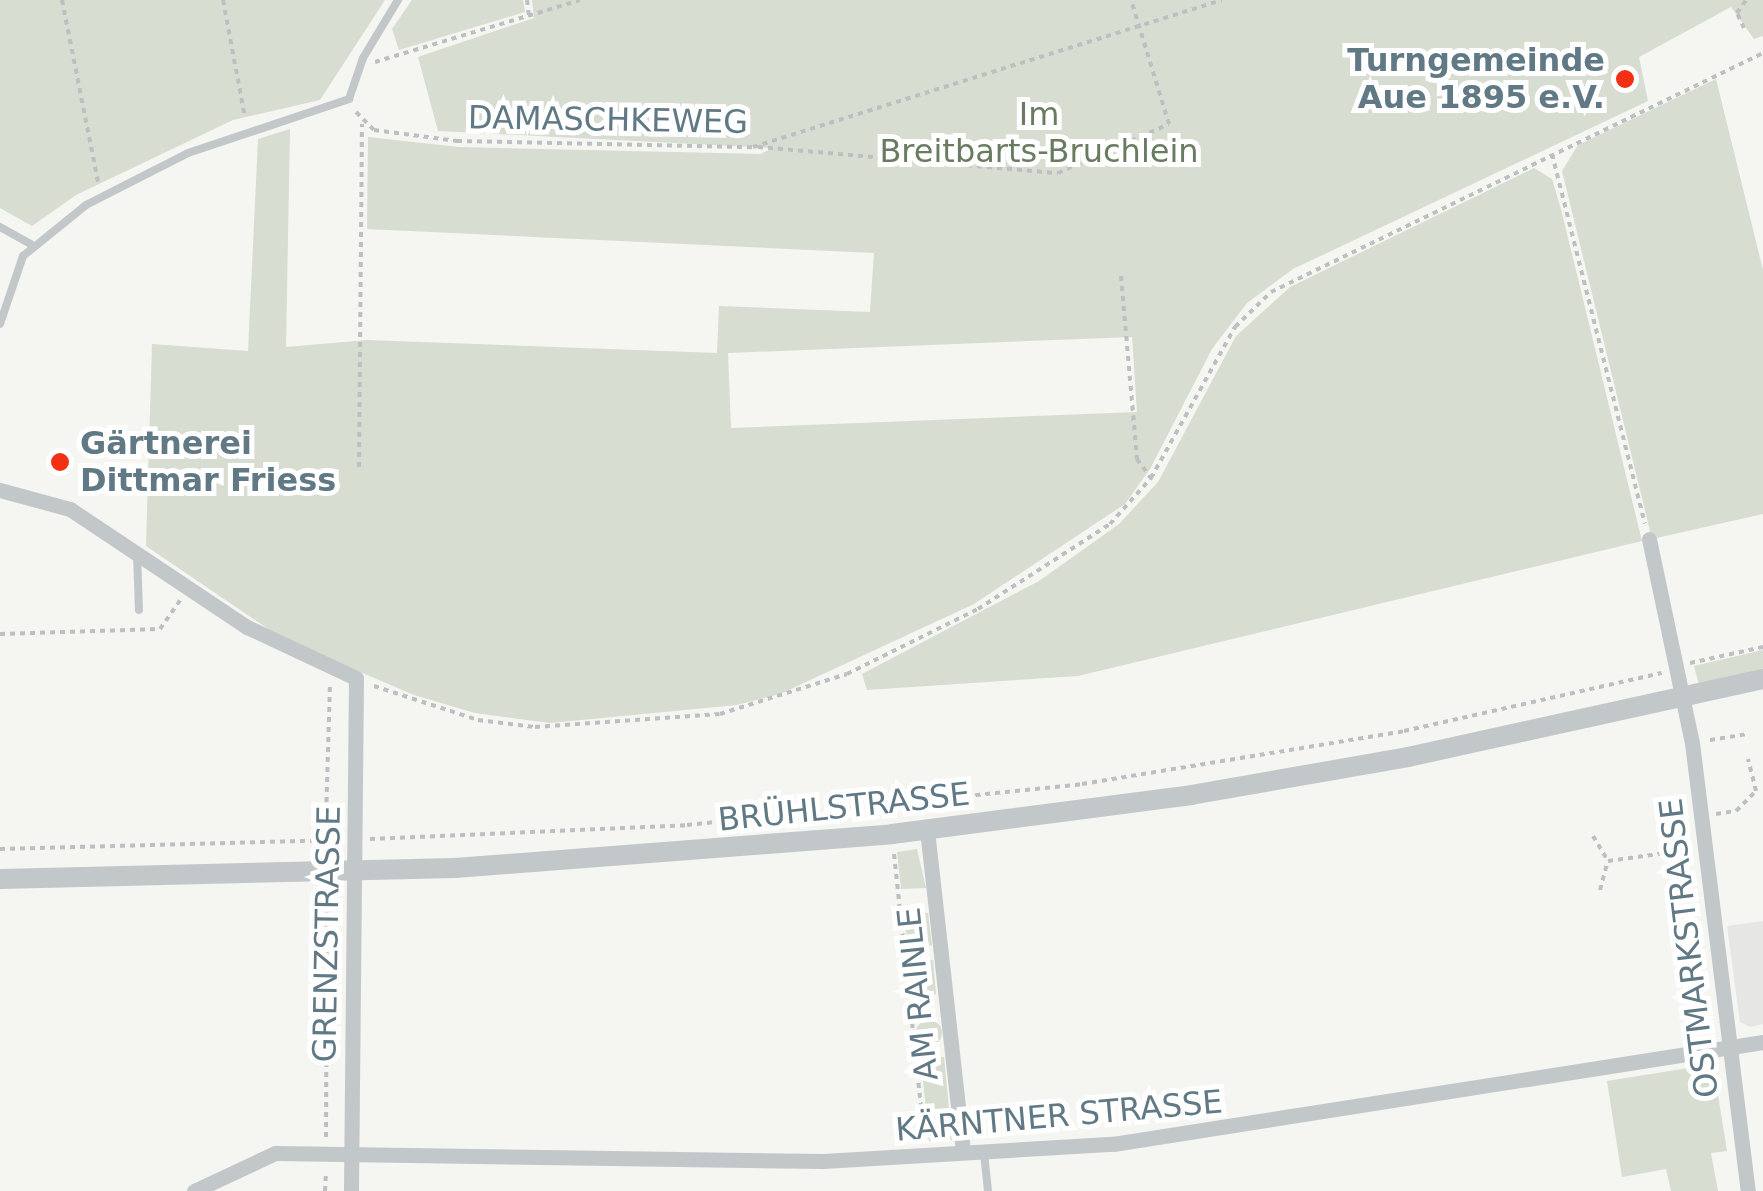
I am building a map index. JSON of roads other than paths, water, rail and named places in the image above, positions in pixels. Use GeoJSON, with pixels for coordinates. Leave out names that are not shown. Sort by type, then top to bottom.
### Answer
{"type":"FeatureCollection","features":[{"type":"Feature","properties":{"kind":"street"},"geometry":{"type":"LineString","coordinates":[[0,490],[70,509],[137,552]]}},
{"type":"Feature","properties":{"kind":"street"},"geometry":{"type":"LineString","coordinates":[[1649,539],[1684,698]]}},
{"type":"Feature","properties":{"kind":"street","name":"GRENZSTRASSE"},"geometry":{"type":"LineString","coordinates":[[137,552],[247,626],[356,678],[352,1191]]}},
{"type":"Feature","properties":{"kind":"street","name":"BRÜHLSTRASSE"},"geometry":{"type":"LineString","coordinates":[[0,880],[356,870],[689,853],[928,830],[1354,766],[1763,679]]}},
{"type":"Feature","properties":{"kind":"street","name":"OSTMARKSTRASSE"},"geometry":{"type":"LineString","coordinates":[[1684,698],[1748,1191]]}},
{"type":"Feature","properties":{"kind":"street","name":"AM RAINLE"},"geometry":{"type":"LineString","coordinates":[[928,830],[963,1152]]}},
{"type":"Feature","properties":{"kind":"street","name":"KÄRNTNER STRASSE"},"geometry":{"type":"LineString","coordinates":[[194,1191],[275,1154],[927,1158],[984,1153],[1269,1124],[1763,1042]]}},
{"type":"Feature","properties":{"kind":"lane"},"geometry":{"type":"LineString","coordinates":[[0,324],[11,279],[31,244],[103,195],[248,129],[349,99],[362,58],[398,0]]}},
{"type":"Feature","properties":{"kind":"lane"},"geometry":{"type":"LineString","coordinates":[[0,227],[31,244]]}},
{"type":"Feature","properties":{"kind":"lane"},"geometry":{"type":"LineString","coordinates":[[137,552],[139,610]]}},
{"type":"Feature","properties":{"kind":"lane"},"geometry":{"type":"LineString","coordinates":[[984,1153],[988,1191]]}},
{"type":"Feature","properties":{"kind":"place","name":"Turngemeinde Aue 1895 e.V."},"geometry":{"type":"Point","coordinates":[1625,79]}},
{"type":"Feature","properties":{"kind":"place","name":"Gärtnerei Dittmar Friess"},"geometry":{"type":"Point","coordinates":[60,462]}},
{"type":"Feature","properties":{"kind":"park label","name":"Im Breitbarts-Bruchlein"},"geometry":{"type":"Point","coordinates":[1039,134]}}]}
